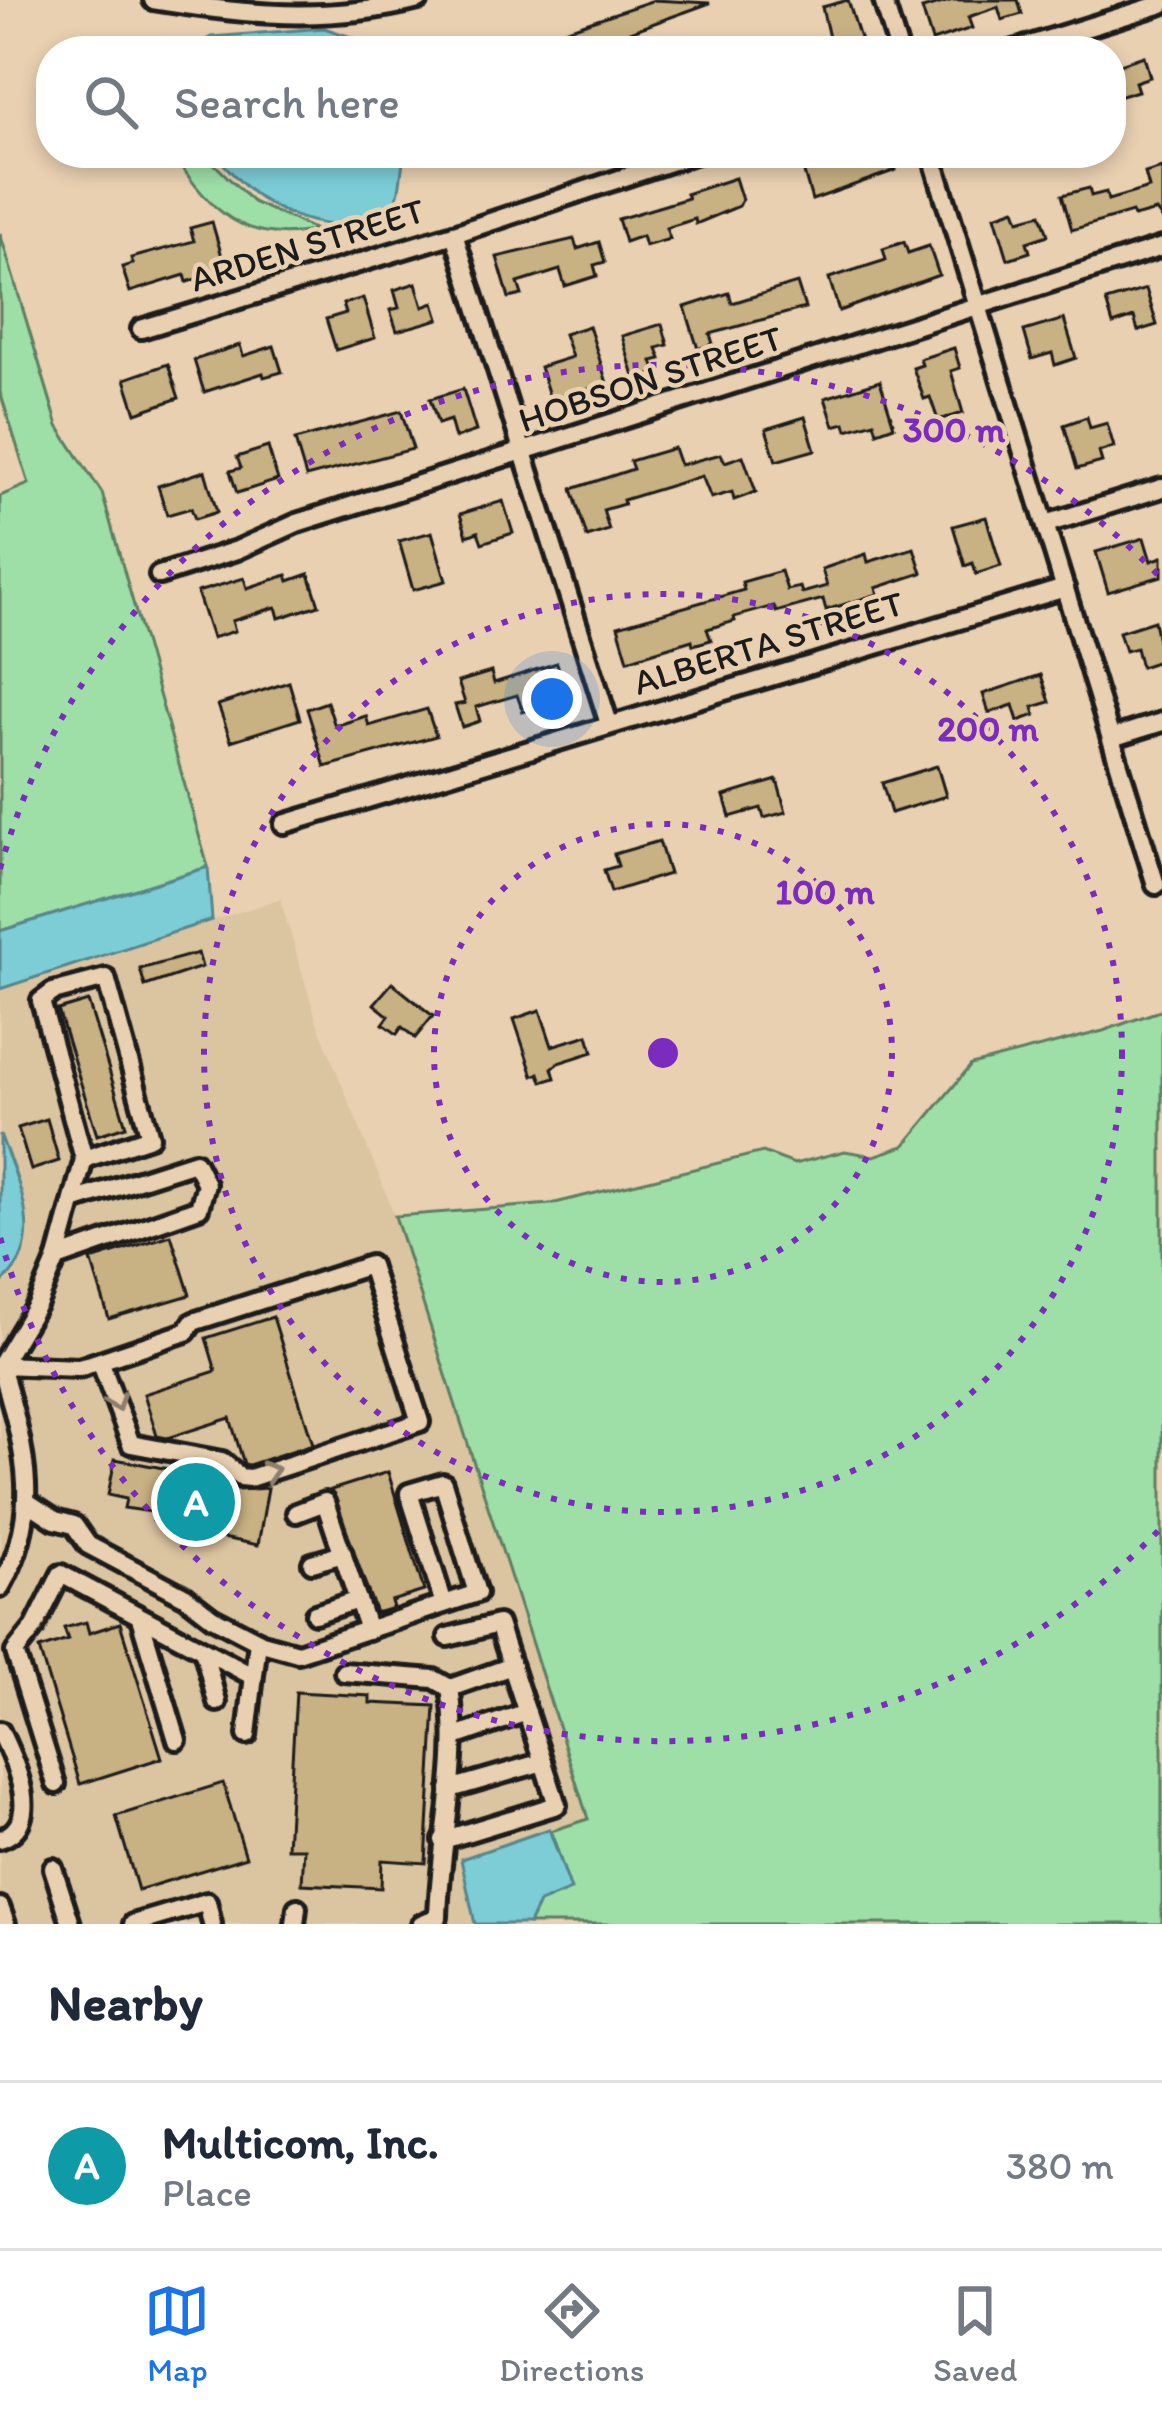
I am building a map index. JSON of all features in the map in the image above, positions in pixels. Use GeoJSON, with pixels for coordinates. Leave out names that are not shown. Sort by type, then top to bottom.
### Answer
{"type":"FeatureCollection","features":[{"type":"Feature","properties":{"kind":"street"},"geometry":{"type":"LineString","coordinates":[[153,0],[284,17],[419,0]]}},
{"type":"Feature","properties":{"kind":"street"},"geometry":{"type":"LineString","coordinates":[[883,0],[894,36]]}},
{"type":"Feature","properties":{"kind":"street"},"geometry":{"type":"LineString","coordinates":[[1059,36],[1162,4]]}},
{"type":"Feature","properties":{"kind":"street","name":"ARDEN STREET"},"geometry":{"type":"LineString","coordinates":[[141,329],[652,168]]}},
{"type":"Feature","properties":{"kind":"street"},"geometry":{"type":"LineString","coordinates":[[936,168],[1156,885]]}},
{"type":"Feature","properties":{"kind":"street"},"geometry":{"type":"LineString","coordinates":[[454,234],[609,724]]}},
{"type":"Feature","properties":{"kind":"street","name":"HOBSON STREET"},"geometry":{"type":"LineString","coordinates":[[160,575],[297,524],[1162,247]]}},
{"type":"Feature","properties":{"kind":"street"},"geometry":{"type":"LineString","coordinates":[[1046,524],[1162,488]]}},
{"type":"Feature","properties":{"kind":"street","name":"ALBERTA STREET"},"geometry":{"type":"LineString","coordinates":[[284,824],[1066,588]]}},
{"type":"Feature","properties":{"kind":"street"},"geometry":{"type":"LineString","coordinates":[[1111,738],[1162,722]]}},
{"type":"Feature","properties":{"kind":"street"},"geometry":{"type":"LineString","coordinates":[[0,1588],[29,1503],[27,1465],[1,1365],[38,1303],[57,1258],[84,1159],[41,1001],[52,992],[106,978],[150,1137],[84,1159]]}},
{"type":"Feature","properties":{"kind":"street"},"geometry":{"type":"LineString","coordinates":[[57,1258],[199,1208],[206,1184],[195,1162],[73,1201]]}},
{"type":"Feature","properties":{"kind":"street"},"geometry":{"type":"LineString","coordinates":[[1,1365],[79,1368],[186,1332],[193,1322],[370,1265],[420,1422],[250,1478],[240,1477],[222,1461],[131,1444],[100,1361]]}},
{"type":"Feature","properties":{"kind":"street"},"geometry":{"type":"LineString","coordinates":[[29,1503],[55,1520],[74,1525],[88,1545],[186,1597],[212,1617],[258,1641],[298,1653],[477,1593],[443,1483],[410,1493],[444,1604]]}},
{"type":"Feature","properties":{"kind":"street"},"geometry":{"type":"LineString","coordinates":[[296,1513],[325,1502],[368,1630]]}},
{"type":"Feature","properties":{"kind":"street"},"geometry":{"type":"LineString","coordinates":[[312,1563],[343,1554]]}},
{"type":"Feature","properties":{"kind":"street"},"geometry":{"type":"LineString","coordinates":[[56,1784],[15,1652],[34,1628],[61,1574],[252,1676]]}},
{"type":"Feature","properties":{"kind":"street"},"geometry":{"type":"LineString","coordinates":[[316,1614],[358,1600]]}},
{"type":"Feature","properties":{"kind":"street"},"geometry":{"type":"LineString","coordinates":[[140,1618],[177,1740]]}},
{"type":"Feature","properties":{"kind":"street"},"geometry":{"type":"LineString","coordinates":[[442,1840],[557,1805],[498,1624],[448,1637]]}},
{"type":"Feature","properties":{"kind":"street"},"geometry":{"type":"LineString","coordinates":[[247,1735],[258,1641]]}},
{"type":"Feature","properties":{"kind":"street"},"geometry":{"type":"LineString","coordinates":[[204,1653],[217,1702]]}},
{"type":"Feature","properties":{"kind":"street"},"geometry":{"type":"LineString","coordinates":[[344,1672],[434,1679],[450,1688],[512,1666]]}},
{"type":"Feature","properties":{"kind":"street"},"geometry":{"type":"LineString","coordinates":[[421,1924],[438,1917],[454,1737],[450,1688]]}},
{"type":"Feature","properties":{"kind":"street"},"geometry":{"type":"LineString","coordinates":[[454,1737],[527,1712]]}},
{"type":"Feature","properties":{"kind":"street"},"geometry":{"type":"LineString","coordinates":[[0,1729],[25,1802],[24,1820],[14,1834],[0,1839]]}},
{"type":"Feature","properties":{"kind":"street"},"geometry":{"type":"LineString","coordinates":[[450,1789],[543,1762]]}},
{"type":"Feature","properties":{"kind":"street"},"geometry":{"type":"LineString","coordinates":[[53,1868],[71,1924]]}},
{"type":"Feature","properties":{"kind":"street"},"geometry":{"type":"LineString","coordinates":[[133,1924],[207,1902],[212,1924]]}},
{"type":"Feature","properties":{"kind":"street"},"geometry":{"type":"LineString","coordinates":[[0,1907],[6,1924]]}},
{"type":"Feature","properties":{"kind":"shaded area"},"geometry":{"type":"Polygon","coordinates":[[[280,899],[318,1025],[427,1308],[589,1819],[461,1859],[475,1924],[0,1924],[0,1604],[14,1580],[37,1504],[27,1430],[7,1355],[0,1356],[0,1284],[15,1272],[30,1224],[0,1134],[0,989],[280,899]]]}},
{"type":"Feature","properties":{"kind":"shaded area"},"geometry":{"type":"Polygon","coordinates":[[[0,1390],[12,1434],[21,1502],[0,1571],[0,1390]]]}},
{"type":"Feature","properties":{"kind":"green space"},"geometry":{"type":"Polygon","coordinates":[[[183,168],[218,168],[253,202],[316,230],[268,233],[249,227],[214,206],[183,168]]]}},
{"type":"Feature","properties":{"kind":"green space"},"geometry":{"type":"Polygon","coordinates":[[[0,233],[58,426],[102,493],[208,867],[0,931],[0,496],[29,484],[0,392],[0,233]]]}},
{"type":"Feature","properties":{"kind":"green space"},"geometry":{"type":"Polygon","coordinates":[[[1162,1010],[1162,1924],[529,1924],[539,1903],[570,1889],[551,1831],[588,1819],[395,1216],[551,1204],[763,1152],[794,1164],[845,1151],[874,1156],[904,1146],[971,1065],[1103,1031],[1162,1010]]]}},
{"type":"Feature","properties":{"kind":"water"},"geometry":{"type":"Polygon","coordinates":[[[324,28],[349,36],[224,36],[324,28]]]}},
{"type":"Feature","properties":{"kind":"water"},"geometry":{"type":"Polygon","coordinates":[[[228,168],[403,168],[392,207],[378,218],[343,226],[302,219],[267,203],[228,168]]]}},
{"type":"Feature","properties":{"kind":"water"},"geometry":{"type":"Polygon","coordinates":[[[208,867],[212,920],[0,989],[0,931],[208,867]]]}},
{"type":"Feature","properties":{"kind":"water"},"geometry":{"type":"Polygon","coordinates":[[[0,1134],[21,1192],[27,1232],[24,1251],[0,1284],[0,1134]]]}},
{"type":"Feature","properties":{"kind":"water"},"geometry":{"type":"Polygon","coordinates":[[[549,1829],[571,1890],[539,1903],[529,1924],[475,1924],[461,1859],[549,1829]]]}},
{"type":"Feature","properties":{"kind":"building"},"geometry":{"type":"Polygon","coordinates":[[[654,0],[710,3],[618,36],[547,36],[654,0]]]}},
{"type":"Feature","properties":{"kind":"building"},"geometry":{"type":"Polygon","coordinates":[[[848,0],[859,36],[829,36],[822,7],[848,0]]]}},
{"type":"Feature","properties":{"kind":"building"},"geometry":{"type":"Polygon","coordinates":[[[953,0],[1018,0],[1022,14],[1002,20],[998,7],[968,17],[972,28],[930,36],[922,9],[953,0]]]}},
{"type":"Feature","properties":{"kind":"building"},"geometry":{"type":"Polygon","coordinates":[[[1144,56],[1150,77],[1135,82],[1138,91],[1126,95],[1126,62],[1144,56]]]}},
{"type":"Feature","properties":{"kind":"building"},"geometry":{"type":"Polygon","coordinates":[[[895,168],[896,170],[812,200],[803,169],[895,168]]]}},
{"type":"Feature","properties":{"kind":"building"},"geometry":{"type":"Polygon","coordinates":[[[1162,168],[1162,219],[1156,211],[1134,217],[1132,212],[1072,230],[1062,195],[1089,188],[1091,196],[1106,192],[1108,200],[1149,188],[1145,173],[1162,168]]]}},
{"type":"Feature","properties":{"kind":"building"},"geometry":{"type":"Polygon","coordinates":[[[735,178],[742,200],[739,206],[696,224],[695,219],[666,228],[670,239],[645,246],[642,236],[625,242],[618,219],[735,178]]]}},
{"type":"Feature","properties":{"kind":"building"},"geometry":{"type":"Polygon","coordinates":[[[1015,209],[1019,220],[1041,214],[1048,235],[1027,242],[1030,252],[1008,259],[995,216],[1015,209]]]}},
{"type":"Feature","properties":{"kind":"building"},"geometry":{"type":"Polygon","coordinates":[[[212,222],[226,270],[187,282],[185,275],[130,292],[122,267],[133,264],[131,258],[194,241],[190,228],[212,222]]]}},
{"type":"Feature","properties":{"kind":"building"},"geometry":{"type":"Polygon","coordinates":[[[574,239],[577,249],[599,242],[605,262],[594,265],[597,276],[565,286],[560,270],[518,283],[522,295],[509,298],[497,257],[574,239]]]}},
{"type":"Feature","properties":{"kind":"building"},"geometry":{"type":"Polygon","coordinates":[[[904,242],[908,253],[929,246],[939,275],[839,311],[829,278],[886,260],[883,249],[904,242]]]}},
{"type":"Feature","properties":{"kind":"building"},"geometry":{"type":"Polygon","coordinates":[[[416,283],[423,307],[434,303],[439,319],[397,331],[390,310],[399,308],[394,290],[416,283]]]}},
{"type":"Feature","properties":{"kind":"building"},"geometry":{"type":"Polygon","coordinates":[[[797,283],[805,308],[710,334],[713,344],[698,349],[685,307],[729,293],[732,303],[797,283]]]}},
{"type":"Feature","properties":{"kind":"building"},"geometry":{"type":"Polygon","coordinates":[[[1146,289],[1157,325],[1138,331],[1134,317],[1113,324],[1106,301],[1146,289]]]}},
{"type":"Feature","properties":{"kind":"building"},"geometry":{"type":"Polygon","coordinates":[[[363,298],[375,338],[336,350],[326,319],[346,313],[343,304],[363,298]]]}},
{"type":"Feature","properties":{"kind":"building"},"geometry":{"type":"Polygon","coordinates":[[[1064,319],[1076,358],[1055,365],[1052,353],[1032,359],[1024,331],[1064,319]]]}},
{"type":"Feature","properties":{"kind":"building"},"geometry":{"type":"Polygon","coordinates":[[[662,324],[668,345],[657,348],[661,359],[652,361],[656,373],[635,380],[622,336],[662,324]]]}},
{"type":"Feature","properties":{"kind":"building"},"geometry":{"type":"Polygon","coordinates":[[[589,326],[607,383],[551,402],[540,367],[572,357],[564,334],[589,326]]]}},
{"type":"Feature","properties":{"kind":"building"},"geometry":{"type":"Polygon","coordinates":[[[240,345],[243,356],[274,346],[282,372],[264,377],[263,373],[204,392],[194,360],[240,345]]]}},
{"type":"Feature","properties":{"kind":"building"},"geometry":{"type":"Polygon","coordinates":[[[954,348],[960,368],[951,371],[963,413],[938,420],[913,368],[922,365],[920,359],[954,348]]]}},
{"type":"Feature","properties":{"kind":"building"},"geometry":{"type":"Polygon","coordinates":[[[168,364],[179,398],[136,413],[125,379],[168,364]]]}},
{"type":"Feature","properties":{"kind":"building"},"geometry":{"type":"Polygon","coordinates":[[[880,381],[894,426],[877,432],[874,422],[847,430],[845,423],[834,426],[825,398],[880,381]]]}},
{"type":"Feature","properties":{"kind":"building"},"geometry":{"type":"Polygon","coordinates":[[[463,389],[476,431],[455,438],[450,420],[438,424],[430,399],[463,389]]]}},
{"type":"Feature","properties":{"kind":"building"},"geometry":{"type":"Polygon","coordinates":[[[401,411],[413,449],[306,477],[295,440],[401,411]]]}},
{"type":"Feature","properties":{"kind":"building"},"geometry":{"type":"Polygon","coordinates":[[[805,417],[815,450],[776,461],[766,429],[805,417]]]}},
{"type":"Feature","properties":{"kind":"building"},"geometry":{"type":"Polygon","coordinates":[[[1087,417],[1090,428],[1107,423],[1114,447],[1099,452],[1102,462],[1077,469],[1064,425],[1087,417]]]}},
{"type":"Feature","properties":{"kind":"building"},"geometry":{"type":"Polygon","coordinates":[[[268,447],[278,480],[237,493],[230,471],[241,468],[237,457],[268,447]]]}},
{"type":"Feature","properties":{"kind":"building"},"geometry":{"type":"Polygon","coordinates":[[[674,448],[680,465],[721,454],[725,462],[743,456],[756,492],[734,500],[732,492],[711,498],[702,476],[603,510],[609,530],[587,537],[572,489],[633,469],[630,461],[674,448]]]}},
{"type":"Feature","properties":{"kind":"building"},"geometry":{"type":"Polygon","coordinates":[[[205,471],[217,512],[195,519],[191,508],[167,515],[158,486],[205,471]]]}},
{"type":"Feature","properties":{"kind":"building"},"geometry":{"type":"Polygon","coordinates":[[[503,501],[513,533],[482,543],[478,532],[467,536],[460,514],[503,501]]]}},
{"type":"Feature","properties":{"kind":"building"},"geometry":{"type":"Polygon","coordinates":[[[986,517],[1001,566],[976,574],[973,563],[965,566],[953,526],[986,517]]]}},
{"type":"Feature","properties":{"kind":"building"},"geometry":{"type":"Polygon","coordinates":[[[432,532],[446,581],[413,590],[399,541],[432,532]]]}},
{"type":"Feature","properties":{"kind":"building"},"geometry":{"type":"Polygon","coordinates":[[[1144,538],[1151,561],[1162,557],[1162,576],[1108,592],[1096,552],[1144,538]]]}},
{"type":"Feature","properties":{"kind":"building"},"geometry":{"type":"Polygon","coordinates":[[[914,548],[922,573],[876,588],[878,594],[826,610],[823,599],[776,612],[774,606],[707,629],[711,640],[693,645],[692,640],[628,660],[618,626],[744,590],[742,582],[781,571],[787,590],[800,587],[802,593],[827,586],[822,569],[866,554],[868,562],[914,548]]]}},
{"type":"Feature","properties":{"kind":"building"},"geometry":{"type":"Polygon","coordinates":[[[309,574],[319,605],[279,618],[276,607],[232,621],[235,631],[212,638],[197,592],[244,578],[247,588],[287,575],[289,581],[309,574]]]}},
{"type":"Feature","properties":{"kind":"building"},"geometry":{"type":"Polygon","coordinates":[[[1154,621],[1162,660],[1141,667],[1136,648],[1125,651],[1119,632],[1154,621]]]}},
{"type":"Feature","properties":{"kind":"building"},"geometry":{"type":"Polygon","coordinates":[[[557,663],[568,698],[523,712],[517,695],[476,707],[480,721],[462,727],[455,705],[465,703],[458,682],[491,672],[494,683],[557,663]]]}},
{"type":"Feature","properties":{"kind":"building"},"geometry":{"type":"Polygon","coordinates":[[[1041,675],[1050,702],[1033,707],[1035,715],[1018,721],[1013,705],[989,713],[983,694],[1041,675]]]}},
{"type":"Feature","properties":{"kind":"building"},"geometry":{"type":"Polygon","coordinates":[[[289,682],[300,719],[231,741],[218,705],[289,682]]]}},
{"type":"Feature","properties":{"kind":"building"},"geometry":{"type":"Polygon","coordinates":[[[327,702],[335,726],[366,716],[369,726],[427,709],[436,736],[325,767],[307,709],[327,702]]]}},
{"type":"Feature","properties":{"kind":"building"},"geometry":{"type":"Polygon","coordinates":[[[937,766],[946,796],[891,813],[882,783],[937,766]]]}},
{"type":"Feature","properties":{"kind":"building"},"geometry":{"type":"Polygon","coordinates":[[[777,780],[786,812],[764,818],[761,808],[730,817],[724,796],[777,780]]]}},
{"type":"Feature","properties":{"kind":"building"},"geometry":{"type":"Polygon","coordinates":[[[659,841],[669,874],[611,892],[604,870],[618,866],[614,854],[659,841]]]}},
{"type":"Feature","properties":{"kind":"building"},"geometry":{"type":"Polygon","coordinates":[[[198,953],[202,967],[145,986],[140,969],[198,953]]]}},
{"type":"Feature","properties":{"kind":"building"},"geometry":{"type":"Polygon","coordinates":[[[392,983],[433,1016],[415,1038],[402,1027],[397,1034],[383,1024],[389,1016],[374,1004],[392,983]]]}},
{"type":"Feature","properties":{"kind":"building"},"geometry":{"type":"Polygon","coordinates":[[[88,1001],[126,1126],[97,1135],[58,1010],[88,1001]]]}},
{"type":"Feature","properties":{"kind":"building"},"geometry":{"type":"Polygon","coordinates":[[[540,1010],[552,1046],[588,1035],[593,1052],[558,1063],[552,1068],[555,1078],[542,1082],[539,1073],[533,1076],[514,1019],[540,1010]]]}},
{"type":"Feature","properties":{"kind":"building"},"geometry":{"type":"Polygon","coordinates":[[[47,1119],[59,1161],[31,1170],[18,1128],[47,1119]]]}},
{"type":"Feature","properties":{"kind":"building"},"geometry":{"type":"Polygon","coordinates":[[[171,1235],[190,1295],[109,1319],[91,1260],[171,1235]]]}},
{"type":"Feature","properties":{"kind":"building"},"geometry":{"type":"Polygon","coordinates":[[[273,1317],[313,1444],[249,1465],[244,1464],[230,1418],[167,1438],[157,1436],[144,1394],[216,1371],[206,1338],[273,1317]]]}},
{"type":"Feature","properties":{"kind":"building"},"geometry":{"type":"Polygon","coordinates":[[[115,1459],[222,1479],[239,1490],[268,1488],[258,1545],[177,1529],[180,1516],[124,1508],[126,1499],[108,1495],[115,1459]]]}},
{"type":"Feature","properties":{"kind":"building"},"geometry":{"type":"Polygon","coordinates":[[[388,1472],[424,1591],[391,1601],[393,1608],[376,1613],[331,1490],[388,1472]]]}},
{"type":"Feature","properties":{"kind":"building"},"geometry":{"type":"Polygon","coordinates":[[[86,1622],[89,1633],[120,1623],[162,1758],[80,1784],[39,1649],[68,1640],[64,1628],[86,1622]]]}},
{"type":"Feature","properties":{"kind":"building"},"geometry":{"type":"Polygon","coordinates":[[[296,1692],[435,1706],[426,1863],[382,1860],[381,1888],[302,1884],[304,1848],[287,1848],[296,1692]]]}},
{"type":"Feature","properties":{"kind":"building"},"geometry":{"type":"Polygon","coordinates":[[[223,1783],[246,1857],[138,1890],[116,1816],[223,1783]]]}},
{"type":"Feature","properties":{"kind":"place","name":"Multicom, Inc."},"geometry":{"type":"Point","coordinates":[196,1502]}}]}
